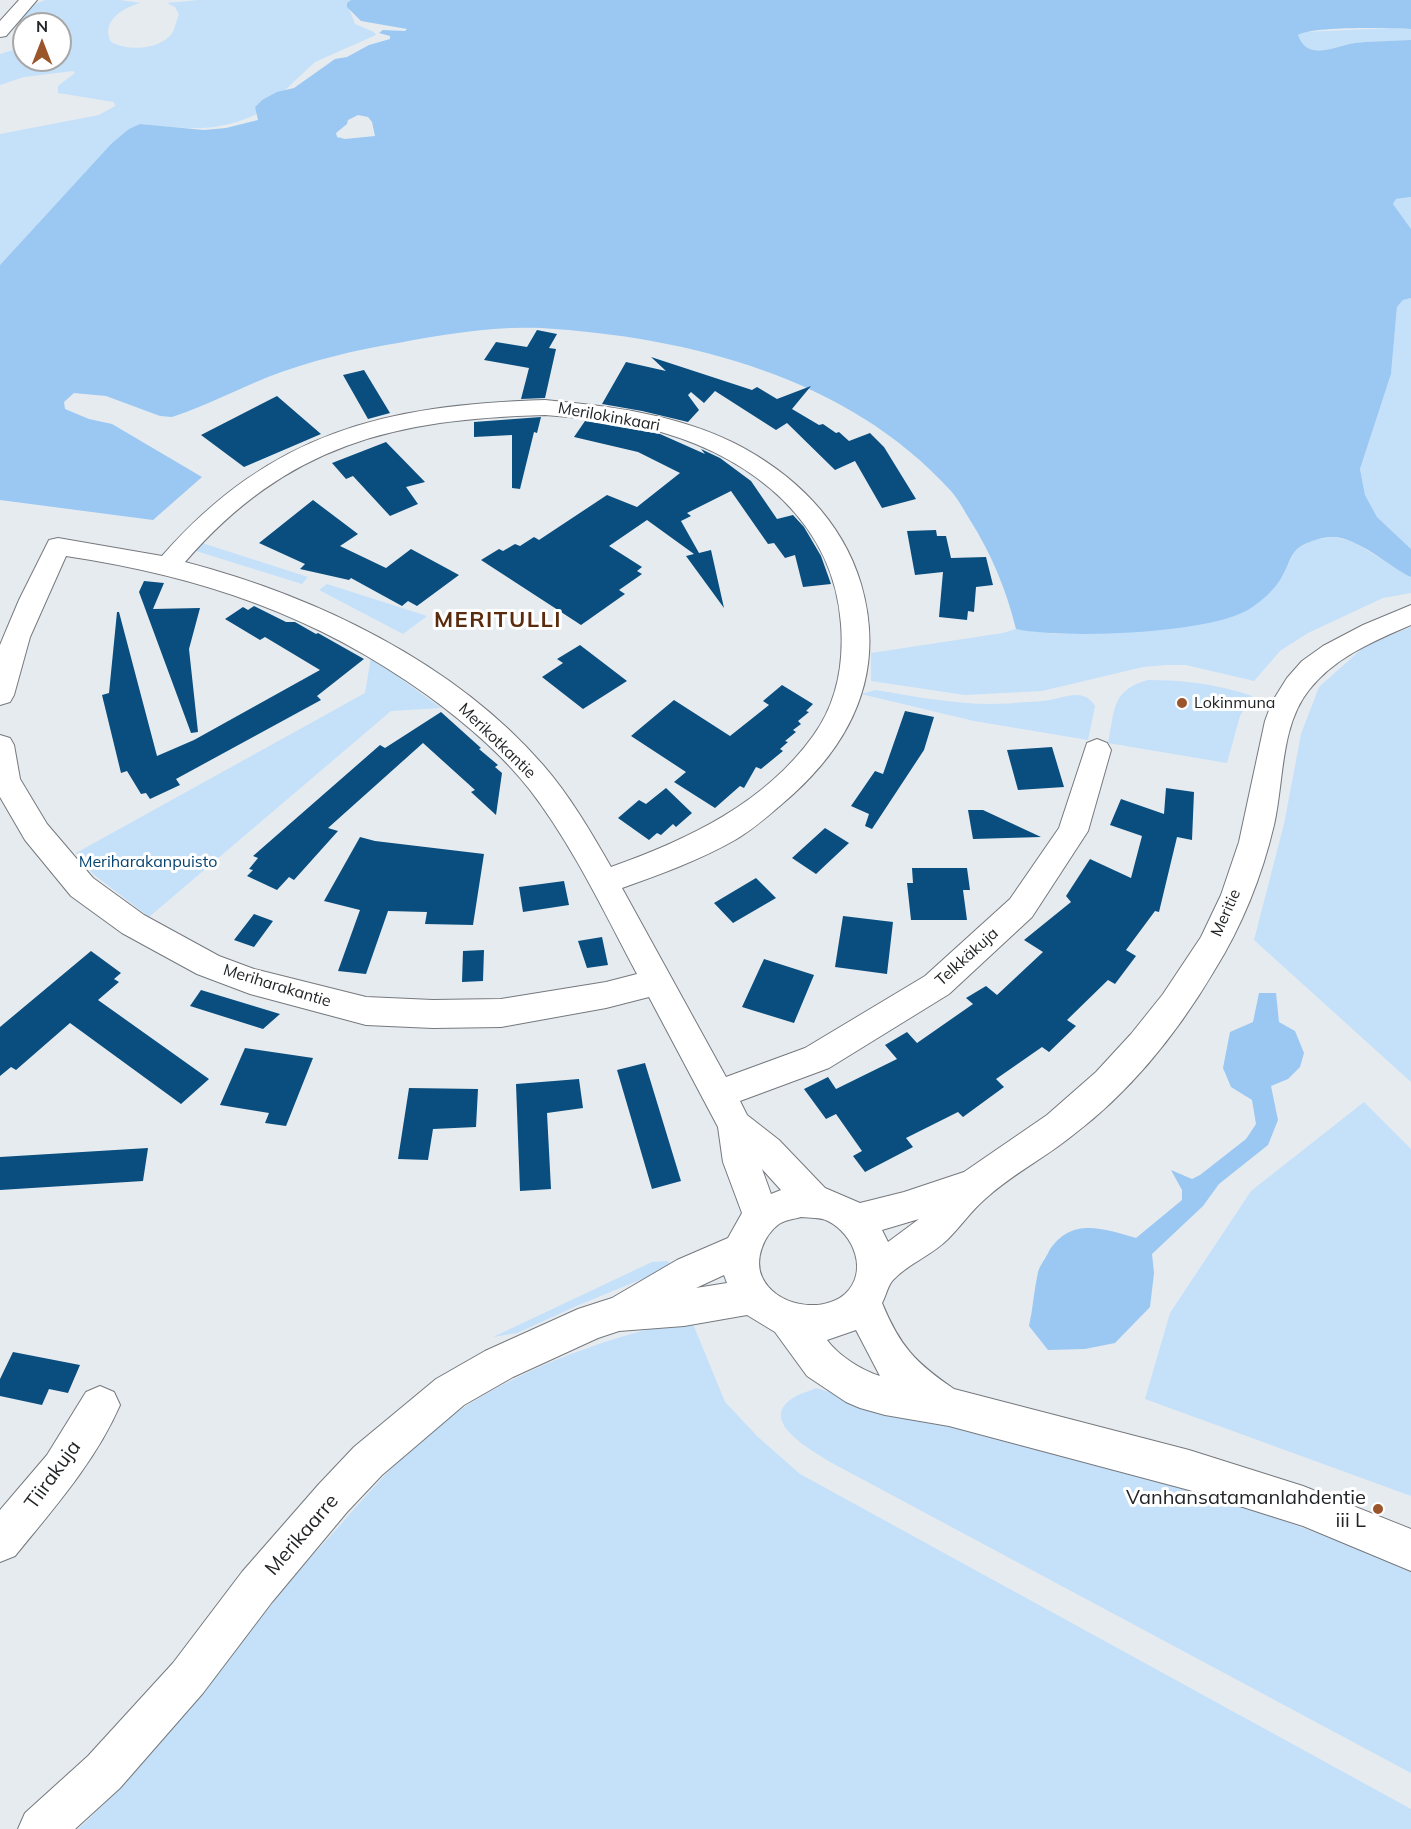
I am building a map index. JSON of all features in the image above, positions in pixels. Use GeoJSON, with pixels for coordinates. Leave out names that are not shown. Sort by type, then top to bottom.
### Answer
{"type":"FeatureCollection","features":[{"type":"Feature","properties":{"kind":"street"},"geometry":{"type":"LineString","coordinates":[[0,32],[28,0]]}},
{"type":"Feature","properties":{"kind":"street","name":"Merilokinkaari"},"geometry":{"type":"LineString","coordinates":[[168,565],[196,531],[222,508],[252,485],[304,454],[379,426],[449,413],[512,407],[554,407],[642,420],[708,442],[736,455],[772,477],[811,513],[831,539],[844,564],[851,589],[858,636],[852,681],[846,702],[820,750],[794,780],[752,812],[722,833],[682,852],[604,882]]}},
{"type":"Feature","properties":{"kind":"street","name":"Merikotkantie"},"geometry":{"type":"LineString","coordinates":[[0,695],[4,669],[17,633],[58,546],[112,553],[168,565],[244,586],[325,619],[392,654],[477,718],[540,782],[574,831],[604,882],[735,1126],[741,1162],[762,1217]]}},
{"type":"Feature","properties":{"kind":"street","name":"Meritie"},"geometry":{"type":"LineString","coordinates":[[869,1286],[937,1226],[974,1185],[1071,1117],[1120,1070],[1168,1013],[1203,962],[1220,931],[1244,873],[1259,822],[1276,728],[1288,697],[1313,666],[1411,614]]}},
{"type":"Feature","properties":{"kind":"street","name":"Meriharakantie"},"geometry":{"type":"LineString","coordinates":[[0,746],[5,780],[36,832],[82,887],[133,924],[208,965],[250,981],[366,1011],[433,1014],[501,1013],[606,995],[658,982]]}},
{"type":"Feature","properties":{"kind":"street","name":"Telkkäkuja"},"geometry":{"type":"LineString","coordinates":[[718,1094],[817,1058],[937,985],[1021,908],[1073,831],[1097,750]]}},
{"type":"Feature","properties":{"kind":"street","name":"Merikotkantie"},"geometry":{"type":"LineString","coordinates":[[735,1126],[767,1151],[815,1202]]}},
{"type":"Feature","properties":{"kind":"street","name":"Meritie"},"geometry":{"type":"LineString","coordinates":[[855,1220],[904,1208],[974,1185]]}},
{"type":"Feature","properties":{"kind":"street"},"geometry":{"type":"LineString","coordinates":[[869,1286],[849,1313],[832,1321],[811,1325],[789,1321],[769,1310],[753,1296],[743,1274],[742,1250],[747,1236],[762,1217],[782,1205],[801,1201],[815,1202],[839,1209],[855,1220],[871,1243],[874,1252],[869,1286],[875,1334],[910,1382],[948,1407]]}},
{"type":"Feature","properties":{"kind":"street","name":"Merikaarre"},"geometry":{"type":"LineString","coordinates":[[41,1829],[104,1772],[188,1678],[256,1587],[333,1498],[368,1461],[403,1430],[450,1392],[499,1364],[591,1322],[619,1313],[690,1272],[742,1250]]}},
{"type":"Feature","properties":{"kind":"street","name":"Merikaarre"},"geometry":{"type":"LineString","coordinates":[[619,1313],[684,1308],[753,1296]]}},
{"type":"Feature","properties":{"kind":"street"},"geometry":{"type":"LineString","coordinates":[[789,1321],[821,1364],[861,1389],[885,1396],[948,1407],[1189,1470],[1303,1506],[1411,1550]]}},
{"type":"Feature","properties":{"kind":"street","name":"Tiirakuja"},"geometry":{"type":"LineString","coordinates":[[0,1541],[61,1468],[100,1405]]}},
{"type":"Feature","properties":{"kind":"green space"},"geometry":{"type":"Polygon","coordinates":[[[45,0],[120,0],[141,3],[116,16],[111,21],[108,34],[111,42],[118,45],[141,48],[164,41],[172,34],[179,14],[175,7],[167,3],[199,0],[351,0],[347,3],[355,24],[376,35],[315,62],[284,91],[262,100],[255,107],[257,114],[227,125],[213,127],[140,124],[111,144],[0,265],[0,134],[99,115],[115,106],[114,102],[58,93],[58,86],[75,73],[72,71],[72,12],[27,12],[33,5],[45,0]]]}},
{"type":"Feature","properties":{"kind":"green space"},"geometry":{"type":"Polygon","coordinates":[[[1411,29],[1411,40],[1355,43],[1315,50],[1308,48],[1298,35],[1303,32],[1411,29]]]}},
{"type":"Feature","properties":{"kind":"green space"},"geometry":{"type":"Polygon","coordinates":[[[12,50],[12,72],[65,72],[24,77],[0,85],[0,54],[12,50]]]}},
{"type":"Feature","properties":{"kind":"green space"},"geometry":{"type":"Polygon","coordinates":[[[1411,197],[1411,229],[1393,204],[1396,199],[1411,197]]]}},
{"type":"Feature","properties":{"kind":"green space"},"geometry":{"type":"Polygon","coordinates":[[[1411,298],[1411,549],[1377,517],[1365,495],[1360,469],[1391,374],[1397,307],[1403,300],[1411,298]]]}},
{"type":"Feature","properties":{"kind":"green space"},"geometry":{"type":"Polygon","coordinates":[[[1333,537],[1352,541],[1411,577],[1411,593],[1383,598],[1308,633],[1280,651],[1254,681],[1186,665],[1165,665],[1143,667],[1042,691],[965,695],[871,681],[871,653],[1003,633],[1016,629],[1055,634],[1160,630],[1225,619],[1283,576],[1295,550],[1313,540],[1333,537]]]}},
{"type":"Feature","properties":{"kind":"green space"},"geometry":{"type":"Polygon","coordinates":[[[199,542],[308,577],[302,584],[193,550],[199,542]]]}},
{"type":"Feature","properties":{"kind":"green space"},"geometry":{"type":"Polygon","coordinates":[[[327,584],[427,616],[403,634],[319,590],[327,584]]]}},
{"type":"Feature","properties":{"kind":"green space"},"geometry":{"type":"Polygon","coordinates":[[[1411,627],[1411,1082],[1254,940],[1284,824],[1301,734],[1319,687],[1366,645],[1411,627]]]}},
{"type":"Feature","properties":{"kind":"green space","name":"Meriharakanpuisto"},"geometry":{"type":"Polygon","coordinates":[[[371,657],[441,708],[391,711],[149,917],[93,874],[76,853],[365,693],[371,657]]]}},
{"type":"Feature","properties":{"kind":"green space"},"geometry":{"type":"Polygon","coordinates":[[[1148,680],[1226,688],[1252,696],[1240,716],[1227,763],[1108,743],[1114,711],[1121,696],[1127,689],[1148,680]]]}},
{"type":"Feature","properties":{"kind":"green space"},"geometry":{"type":"Polygon","coordinates":[[[876,690],[932,699],[989,704],[1050,700],[1080,695],[1091,700],[1095,706],[1088,740],[974,721],[861,694],[876,690]]]}},
{"type":"Feature","properties":{"kind":"green space"},"geometry":{"type":"Polygon","coordinates":[[[1364,1102],[1411,1149],[1411,1496],[1145,1399],[1170,1313],[1251,1191],[1364,1102]]]}},
{"type":"Feature","properties":{"kind":"green space"},"geometry":{"type":"Polygon","coordinates":[[[667,1261],[674,1266],[517,1333],[493,1337],[652,1262],[667,1261]]]}},
{"type":"Feature","properties":{"kind":"green space"},"geometry":{"type":"Polygon","coordinates":[[[691,1319],[725,1402],[758,1437],[800,1474],[1411,1809],[1411,1829],[78,1829],[135,1772],[308,1561],[383,1477],[428,1434],[460,1410],[542,1366],[630,1334],[691,1319]]]}},
{"type":"Feature","properties":{"kind":"green space"},"geometry":{"type":"Polygon","coordinates":[[[816,1388],[870,1404],[1038,1446],[1236,1503],[1411,1568],[1411,1773],[814,1452],[793,1436],[781,1418],[782,1409],[790,1400],[816,1388]]]}},
{"type":"Feature","properties":{"kind":"water"},"geometry":{"type":"Polygon","coordinates":[[[351,0],[1411,0],[1411,29],[1335,29],[1298,35],[1308,48],[1315,50],[1355,43],[1411,40],[1411,197],[1396,199],[1393,204],[1411,229],[1411,298],[1403,300],[1397,307],[1391,374],[1360,469],[1365,495],[1377,517],[1411,549],[1411,577],[1361,546],[1340,538],[1330,537],[1308,542],[1297,549],[1281,579],[1268,595],[1246,611],[1225,619],[1167,629],[1099,634],[1066,634],[1016,629],[1008,600],[992,559],[956,497],[910,452],[864,419],[815,392],[763,370],[709,353],[653,341],[541,328],[469,331],[349,353],[284,371],[172,417],[160,416],[106,396],[74,393],[64,402],[65,409],[89,419],[112,424],[202,477],[153,520],[0,500],[0,265],[111,144],[129,129],[140,124],[204,130],[226,128],[258,120],[255,107],[262,100],[277,92],[294,88],[335,59],[347,57],[369,45],[390,39],[390,36],[379,33],[383,30],[405,31],[407,29],[361,21],[347,7],[347,3],[351,0]],[[358,115],[348,120],[347,124],[336,133],[337,137],[345,139],[375,136],[372,122],[368,117],[358,115]]]}},
{"type":"Feature","properties":{"kind":"water"},"geometry":{"type":"Polygon","coordinates":[[[1259,993],[1276,993],[1279,1022],[1295,1031],[1304,1053],[1300,1067],[1288,1079],[1271,1086],[1278,1120],[1268,1145],[1219,1184],[1203,1206],[1152,1254],[1154,1273],[1150,1307],[1115,1343],[1085,1349],[1048,1350],[1029,1326],[1038,1272],[1049,1251],[1058,1240],[1067,1233],[1089,1228],[1112,1231],[1136,1238],[1182,1200],[1182,1190],[1171,1170],[1192,1179],[1200,1175],[1246,1139],[1256,1124],[1252,1100],[1231,1087],[1223,1068],[1230,1032],[1253,1022],[1259,993]]]}},
{"type":"Feature","properties":{"kind":"building"},"geometry":{"type":"Polygon","coordinates":[[[537,330],[557,334],[549,348],[556,349],[545,398],[521,399],[529,368],[484,360],[496,342],[527,347],[537,330]]]}},
{"type":"Feature","properties":{"kind":"building"},"geometry":{"type":"Polygon","coordinates":[[[651,357],[752,390],[757,387],[777,399],[811,386],[792,409],[819,425],[823,424],[836,433],[839,432],[849,441],[870,433],[884,447],[916,499],[882,508],[855,461],[835,470],[787,423],[776,430],[715,391],[704,403],[691,392],[688,395],[699,410],[688,422],[602,404],[626,362],[666,371],[651,357]]]}},
{"type":"Feature","properties":{"kind":"building"},"geometry":{"type":"Polygon","coordinates":[[[364,370],[390,413],[368,419],[343,375],[364,370]]]}},
{"type":"Feature","properties":{"kind":"building"},"geometry":{"type":"Polygon","coordinates":[[[277,396],[321,434],[244,467],[201,435],[277,396]]]}},
{"type":"Feature","properties":{"kind":"building"},"geometry":{"type":"Polygon","coordinates":[[[541,417],[537,433],[534,432],[520,489],[512,488],[512,435],[474,437],[474,422],[541,417]]]}},
{"type":"Feature","properties":{"kind":"building"},"geometry":{"type":"Polygon","coordinates":[[[585,421],[660,434],[705,454],[701,449],[720,458],[751,481],[777,519],[793,515],[804,527],[821,556],[831,584],[803,587],[795,555],[785,558],[774,543],[768,544],[731,491],[687,513],[691,516],[681,521],[699,553],[711,550],[724,608],[686,556],[694,554],[647,520],[609,546],[642,567],[637,571],[642,574],[619,590],[625,594],[581,625],[481,560],[499,549],[503,551],[515,544],[520,546],[534,537],[539,540],[607,495],[637,507],[680,473],[638,452],[574,437],[585,421]]]}},
{"type":"Feature","properties":{"kind":"building"},"geometry":{"type":"Polygon","coordinates":[[[386,442],[425,482],[406,487],[418,504],[390,516],[353,476],[346,479],[332,463],[386,442]]]}},
{"type":"Feature","properties":{"kind":"building"},"geometry":{"type":"Polygon","coordinates":[[[313,500],[358,534],[340,546],[386,568],[411,549],[459,575],[417,606],[408,601],[402,606],[351,578],[349,580],[300,569],[305,564],[259,543],[313,500]]]}},
{"type":"Feature","properties":{"kind":"building"},"geometry":{"type":"Polygon","coordinates":[[[936,530],[937,536],[946,536],[951,558],[986,557],[993,585],[976,587],[974,612],[968,611],[967,620],[939,617],[943,572],[915,575],[907,531],[936,530]]]}},
{"type":"Feature","properties":{"kind":"building"},"geometry":{"type":"Polygon","coordinates":[[[144,581],[164,583],[153,609],[200,608],[189,649],[198,732],[191,733],[139,592],[144,581]]]}},
{"type":"Feature","properties":{"kind":"building"},"geometry":{"type":"Polygon","coordinates":[[[254,606],[286,622],[295,622],[318,633],[364,659],[317,696],[321,700],[176,779],[180,785],[150,799],[146,793],[141,794],[127,771],[121,773],[102,695],[109,693],[117,612],[119,612],[157,756],[194,740],[320,670],[265,637],[260,640],[225,619],[243,607],[248,610],[254,606]]]}},
{"type":"Feature","properties":{"kind":"building"},"geometry":{"type":"Polygon","coordinates":[[[580,645],[627,681],[583,709],[542,677],[563,663],[557,659],[580,645]]]}},
{"type":"Feature","properties":{"kind":"building"},"geometry":{"type":"Polygon","coordinates":[[[782,685],[813,704],[806,711],[809,712],[798,721],[801,724],[793,730],[796,732],[785,741],[788,742],[780,749],[783,751],[761,769],[756,767],[744,788],[740,786],[715,808],[674,782],[686,772],[631,736],[674,700],[730,736],[769,705],[763,701],[782,685]]]}},
{"type":"Feature","properties":{"kind":"building"},"geometry":{"type":"Polygon","coordinates":[[[905,711],[934,717],[924,750],[872,829],[865,826],[869,814],[851,806],[875,771],[883,774],[905,711]]]}},
{"type":"Feature","properties":{"kind":"building"},"geometry":{"type":"Polygon","coordinates":[[[441,712],[498,765],[495,767],[502,773],[496,815],[471,792],[475,790],[423,743],[328,828],[338,831],[294,880],[289,877],[277,890],[247,876],[253,870],[249,869],[258,858],[253,856],[380,745],[385,748],[441,712]]]}},
{"type":"Feature","properties":{"kind":"building"},"geometry":{"type":"Polygon","coordinates":[[[1052,747],[1064,787],[1018,790],[1007,750],[1052,747]]]}},
{"type":"Feature","properties":{"kind":"building"},"geometry":{"type":"Polygon","coordinates":[[[666,788],[692,813],[676,827],[673,824],[661,835],[657,833],[649,840],[618,818],[639,800],[646,804],[666,788]]]}},
{"type":"Feature","properties":{"kind":"building"},"geometry":{"type":"Polygon","coordinates":[[[1166,788],[1194,792],[1192,840],[1177,837],[1159,912],[1155,911],[1126,950],[1136,956],[1115,984],[1108,980],[1067,1020],[1076,1026],[1049,1052],[1042,1047],[996,1079],[1004,1087],[963,1117],[958,1112],[906,1138],[913,1147],[865,1172],[853,1156],[862,1151],[836,1114],[826,1119],[804,1089],[828,1077],[836,1089],[897,1059],[885,1045],[907,1032],[917,1043],[973,1004],[966,998],[986,986],[997,995],[1043,952],[1024,940],[1071,902],[1066,896],[1090,859],[1131,878],[1142,836],[1110,825],[1121,799],[1164,814],[1166,788]]]}},
{"type":"Feature","properties":{"kind":"building"},"geometry":{"type":"Polygon","coordinates":[[[968,810],[983,810],[1041,837],[973,839],[968,810]]]}},
{"type":"Feature","properties":{"kind":"building"},"geometry":{"type":"Polygon","coordinates":[[[825,828],[849,843],[816,874],[792,858],[825,828]]]}},
{"type":"Feature","properties":{"kind":"building"},"geometry":{"type":"Polygon","coordinates":[[[360,837],[375,841],[484,854],[473,925],[425,924],[427,912],[388,911],[366,974],[338,971],[360,910],[324,901],[360,837]]]}},
{"type":"Feature","properties":{"kind":"building"},"geometry":{"type":"Polygon","coordinates":[[[912,868],[967,868],[970,890],[963,890],[967,920],[911,920],[907,883],[913,883],[912,868]]]}},
{"type":"Feature","properties":{"kind":"building"},"geometry":{"type":"Polygon","coordinates":[[[756,878],[776,898],[733,923],[714,903],[756,878]]]}},
{"type":"Feature","properties":{"kind":"building"},"geometry":{"type":"Polygon","coordinates":[[[564,881],[569,905],[523,912],[519,887],[564,881]]]}},
{"type":"Feature","properties":{"kind":"building"},"geometry":{"type":"Polygon","coordinates":[[[254,914],[273,921],[254,947],[234,940],[254,914]]]}},
{"type":"Feature","properties":{"kind":"building"},"geometry":{"type":"Polygon","coordinates":[[[843,916],[893,922],[887,974],[835,967],[843,916]]]}},
{"type":"Feature","properties":{"kind":"building"},"geometry":{"type":"Polygon","coordinates":[[[602,937],[608,965],[587,968],[578,941],[602,937]]]}},
{"type":"Feature","properties":{"kind":"building"},"geometry":{"type":"Polygon","coordinates":[[[484,950],[483,981],[462,982],[463,951],[484,950]]]}},
{"type":"Feature","properties":{"kind":"building"},"geometry":{"type":"Polygon","coordinates":[[[91,951],[121,973],[114,979],[119,982],[98,1000],[209,1079],[181,1104],[70,1023],[16,1070],[11,1067],[0,1076],[0,1027],[91,951]]]}},
{"type":"Feature","properties":{"kind":"building"},"geometry":{"type":"Polygon","coordinates":[[[764,959],[814,975],[794,1023],[742,1007],[764,959]]]}},
{"type":"Feature","properties":{"kind":"building"},"geometry":{"type":"Polygon","coordinates":[[[201,990],[280,1014],[263,1029],[190,1006],[201,990]]]}},
{"type":"Feature","properties":{"kind":"building"},"geometry":{"type":"Polygon","coordinates":[[[245,1048],[313,1058],[286,1126],[265,1123],[269,1113],[220,1105],[245,1048]]]}},
{"type":"Feature","properties":{"kind":"building"},"geometry":{"type":"Polygon","coordinates":[[[645,1063],[681,1181],[652,1189],[617,1070],[645,1063]]]}},
{"type":"Feature","properties":{"kind":"building"},"geometry":{"type":"Polygon","coordinates":[[[579,1079],[583,1108],[547,1113],[551,1189],[520,1191],[516,1084],[579,1079]]]}},
{"type":"Feature","properties":{"kind":"building"},"geometry":{"type":"Polygon","coordinates":[[[409,1088],[478,1089],[476,1127],[433,1129],[428,1160],[398,1159],[409,1088]]]}},
{"type":"Feature","properties":{"kind":"building"},"geometry":{"type":"Polygon","coordinates":[[[148,1148],[143,1181],[0,1190],[0,1157],[148,1148]]]}},
{"type":"Feature","properties":{"kind":"building"},"geometry":{"type":"Polygon","coordinates":[[[13,1352],[80,1365],[68,1393],[49,1389],[42,1405],[0,1396],[0,1379],[13,1352]]]}},
{"type":"Feature","properties":{"kind":"place","name":"Lokinmuna"},"geometry":{"type":"Point","coordinates":[1182,703]}},
{"type":"Feature","properties":{"kind":"place","name":"Vanhansatamanlahdentie iii L"},"geometry":{"type":"Point","coordinates":[1378,1509]}},
{"type":"Feature","properties":{"kind":"district","name":"MERITULLI"},"geometry":{"type":"Point","coordinates":[498,620]}}]}
